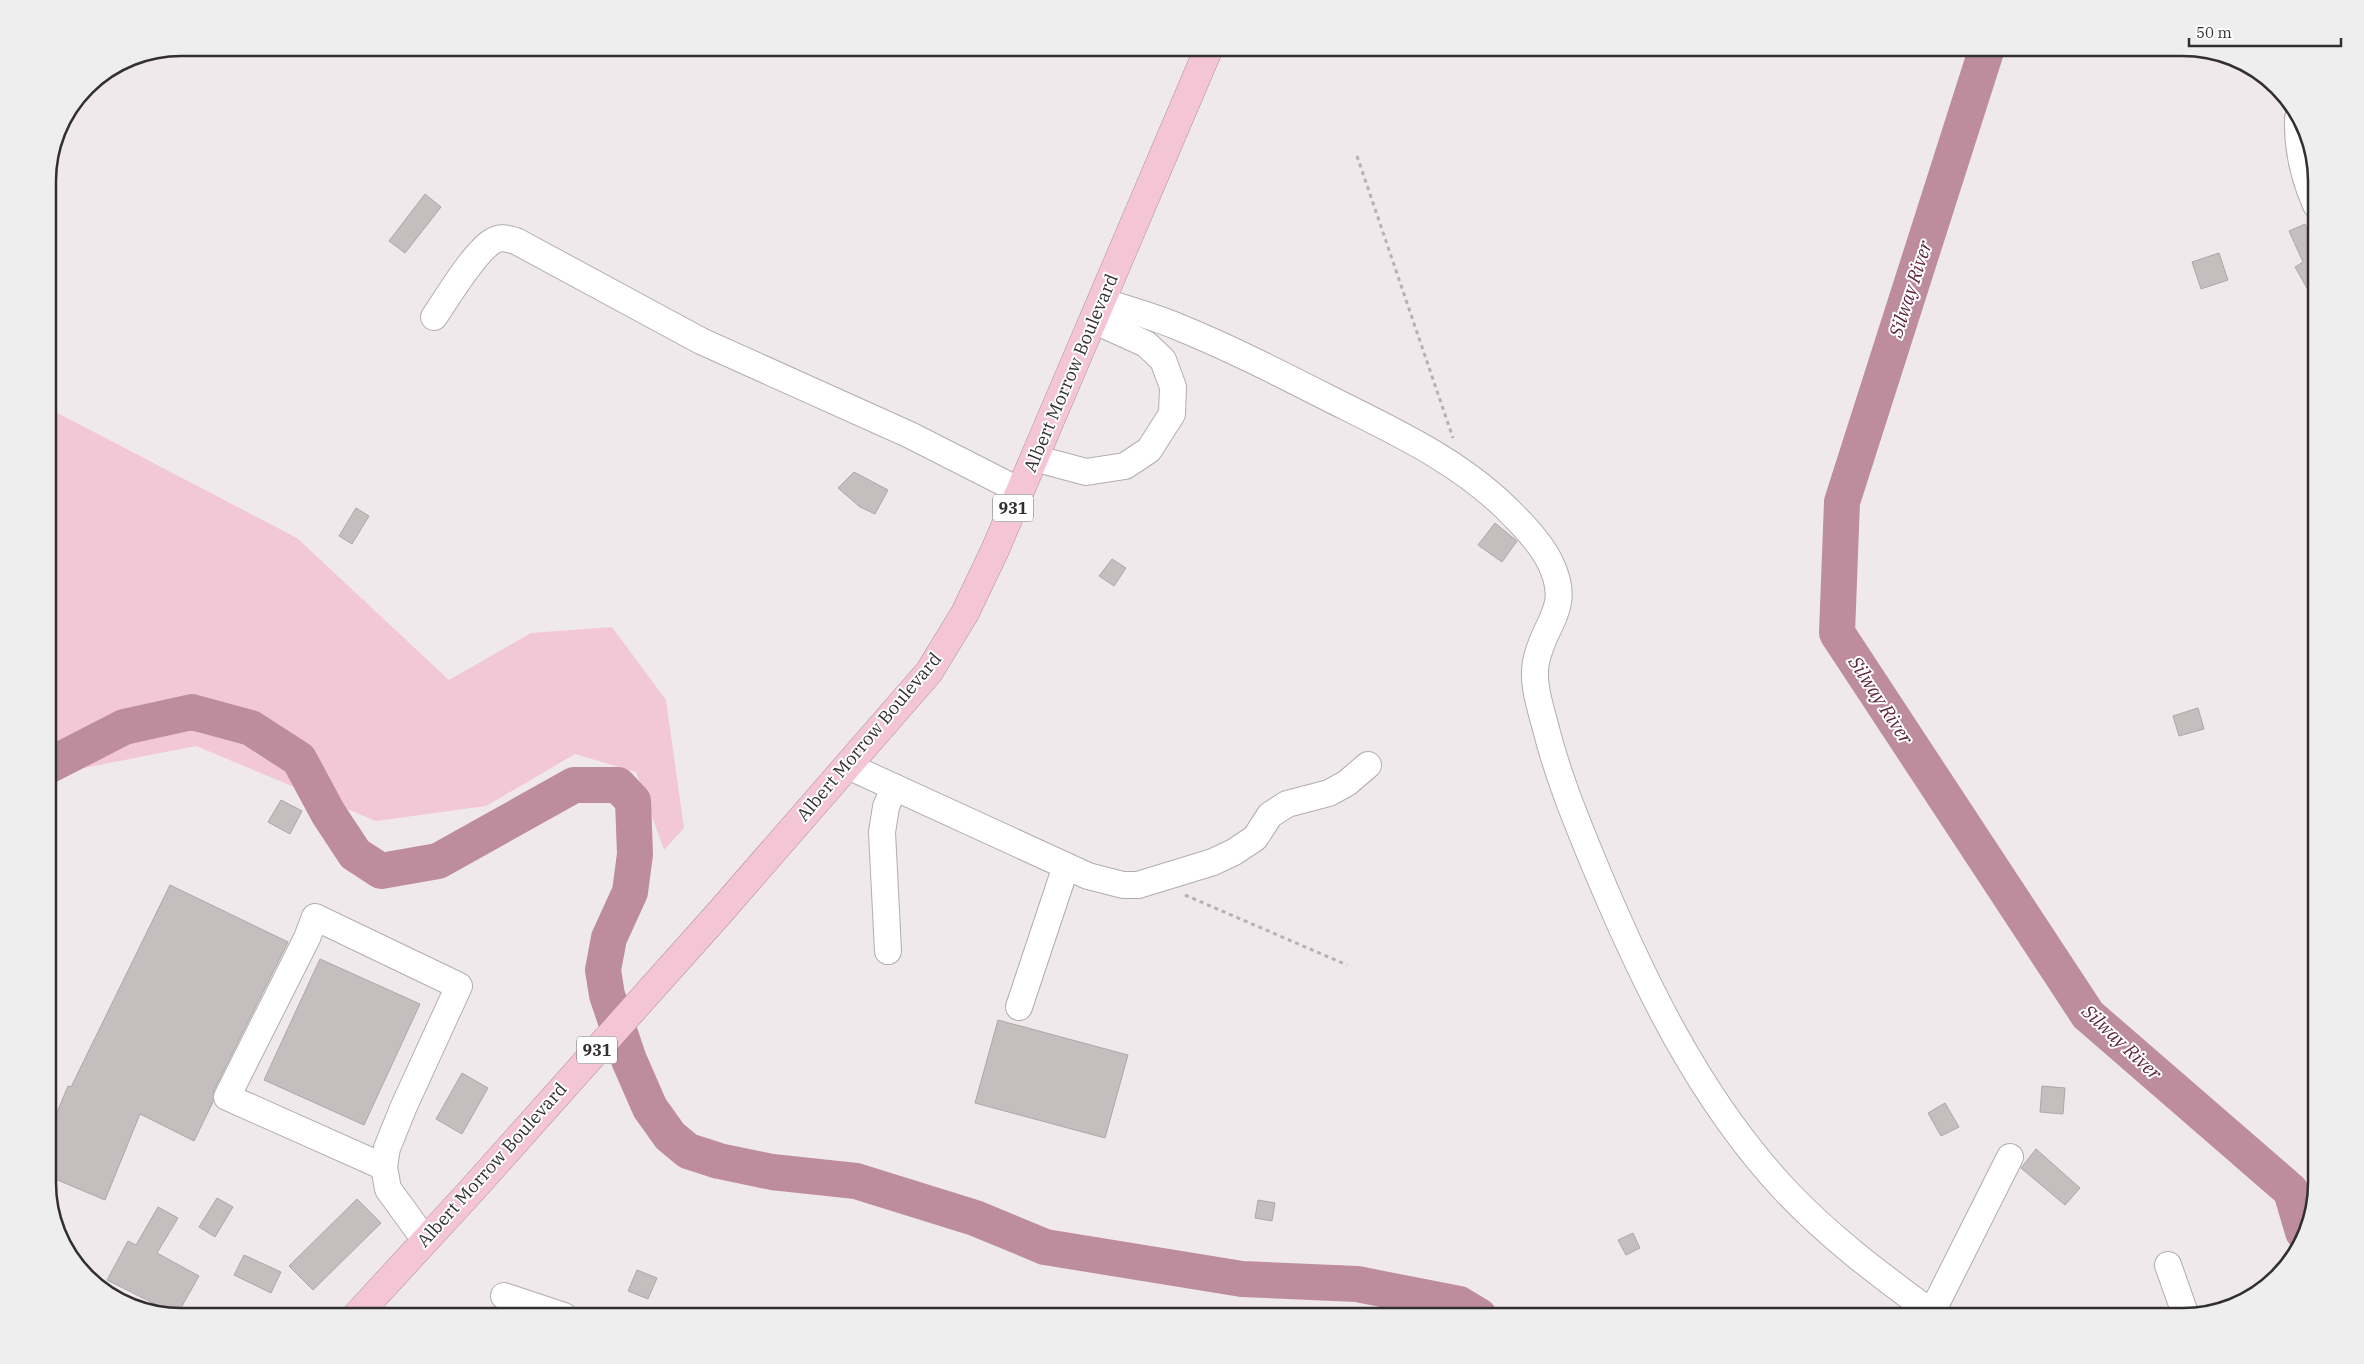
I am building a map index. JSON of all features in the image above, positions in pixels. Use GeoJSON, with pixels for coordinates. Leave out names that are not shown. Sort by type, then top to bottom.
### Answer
{"type":"FeatureCollection","features":[{"type":"Feature","properties":{"kind":"highway","name":"Albert Morrow Boulevard"},"geometry":{"type":"LineString","coordinates":[[363,1308],[472,1190],[722,910],[928,672],[965,612],[1020,491],[1205,56]]}},
{"type":"Feature","properties":{"kind":"street"},"geometry":{"type":"LineString","coordinates":[[2299,136],[2300,154],[2307,174]]}},
{"type":"Feature","properties":{"kind":"street"},"geometry":{"type":"LineString","coordinates":[[434,317],[480,253],[493,241],[503,238],[516,240],[701,341],[910,435],[1020,491]]}},
{"type":"Feature","properties":{"kind":"street"},"geometry":{"type":"LineString","coordinates":[[1034,458],[1086,472],[1125,466],[1149,450],[1172,414],[1173,387],[1163,360],[1146,344],[1097,310]]}},
{"type":"Feature","properties":{"kind":"street"},"geometry":{"type":"LineString","coordinates":[[1097,310],[1173,325],[1229,349],[1407,438],[1465,472],[1534,536],[1550,562],[1559,590],[1558,609],[1536,662],[1535,685],[1545,726],[1563,786],[1611,904],[1656,998],[1706,1090],[1739,1136],[1784,1189],[1827,1232],[1922,1308]]}},
{"type":"Feature","properties":{"kind":"street"},"geometry":{"type":"LineString","coordinates":[[848,766],[1077,871],[1122,885],[1138,885],[1154,882],[1234,852],[1255,838],[1270,815],[1287,804],[1328,793],[1347,783],[1368,765]]}},
{"type":"Feature","properties":{"kind":"street"},"geometry":{"type":"LineString","coordinates":[[888,951],[882,832],[886,807],[894,787]]}},
{"type":"Feature","properties":{"kind":"street"},"geometry":{"type":"LineString","coordinates":[[1019,1008],[1077,871]]}},
{"type":"Feature","properties":{"kind":"street"},"geometry":{"type":"LineString","coordinates":[[384,1167],[227,1098],[307,938],[315,917],[459,986],[404,1106],[387,1148],[384,1167],[388,1189],[424,1240]]}},
{"type":"Feature","properties":{"kind":"street"},"geometry":{"type":"LineString","coordinates":[[1934,1308],[2010,1157]]}},
{"type":"Feature","properties":{"kind":"street"},"geometry":{"type":"LineString","coordinates":[[2168,1265],[2183,1308]]}},
{"type":"Feature","properties":{"kind":"street"},"geometry":{"type":"LineString","coordinates":[[504,1296],[540,1308]]}},
{"type":"Feature","properties":{"kind":"path"},"geometry":{"type":"LineString","coordinates":[[1357,156],[1465,472]]}},
{"type":"Feature","properties":{"kind":"path"},"geometry":{"type":"LineString","coordinates":[[1154,882],[1347,965]]}},
{"type":"Feature","properties":{"kind":"shaded area"},"geometry":{"type":"Polygon","coordinates":[[[57,413],[297,538],[449,680],[531,633],[612,627],[666,700],[684,828],[664,850],[636,772],[575,754],[486,806],[376,821],[196,746],[57,773],[57,413]]]}},
{"type":"Feature","properties":{"kind":"building"},"geometry":{"type":"Polygon","coordinates":[[[425,194],[441,207],[405,253],[389,241],[425,194]]]}},
{"type":"Feature","properties":{"kind":"building"},"geometry":{"type":"Polygon","coordinates":[[[2305,224],[2307,228],[2307,288],[2295,267],[2303,262],[2289,231],[2305,224]]]}},
{"type":"Feature","properties":{"kind":"building"},"geometry":{"type":"Polygon","coordinates":[[[2219,253],[2228,280],[2201,289],[2192,262],[2219,253]]]}},
{"type":"Feature","properties":{"kind":"building"},"geometry":{"type":"Polygon","coordinates":[[[854,472],[888,490],[875,514],[860,507],[838,488],[854,472]]]}},
{"type":"Feature","properties":{"kind":"building"},"geometry":{"type":"Polygon","coordinates":[[[356,508],[369,516],[352,544],[339,536],[356,508]]]}},
{"type":"Feature","properties":{"kind":"building"},"geometry":{"type":"Polygon","coordinates":[[[1495,523],[1517,541],[1502,562],[1478,545],[1495,523]]]}},
{"type":"Feature","properties":{"kind":"building"},"geometry":{"type":"Polygon","coordinates":[[[1112,559],[1126,568],[1114,586],[1099,576],[1112,559]]]}},
{"type":"Feature","properties":{"kind":"building"},"geometry":{"type":"Polygon","coordinates":[[[2198,708],[2204,729],[2179,736],[2173,716],[2198,708]]]}},
{"type":"Feature","properties":{"kind":"building"},"geometry":{"type":"Polygon","coordinates":[[[281,800],[302,811],[290,834],[268,822],[281,800]]]}},
{"type":"Feature","properties":{"kind":"building"},"geometry":{"type":"Polygon","coordinates":[[[170,885],[288,942],[214,1090],[213,1102],[194,1141],[140,1114],[105,1200],[57,1180],[57,1112],[68,1086],[71,1087],[170,885]]]}},
{"type":"Feature","properties":{"kind":"building"},"geometry":{"type":"Polygon","coordinates":[[[320,959],[420,1004],[364,1125],[264,1080],[320,959]]]}},
{"type":"Feature","properties":{"kind":"building"},"geometry":{"type":"Polygon","coordinates":[[[998,1020],[1128,1055],[1105,1138],[975,1103],[998,1020]]]}},
{"type":"Feature","properties":{"kind":"building"},"geometry":{"type":"Polygon","coordinates":[[[462,1073],[488,1088],[462,1134],[436,1119],[462,1073]]]}},
{"type":"Feature","properties":{"kind":"building"},"geometry":{"type":"Polygon","coordinates":[[[2042,1086],[2065,1088],[2063,1114],[2040,1112],[2042,1086]]]}},
{"type":"Feature","properties":{"kind":"building"},"geometry":{"type":"Polygon","coordinates":[[[1945,1103],[1959,1127],[1941,1136],[1928,1113],[1945,1103]]]}},
{"type":"Feature","properties":{"kind":"building"},"geometry":{"type":"Polygon","coordinates":[[[2036,1149],[2080,1188],[2065,1205],[2021,1168],[2036,1149]]]}},
{"type":"Feature","properties":{"kind":"building"},"geometry":{"type":"Polygon","coordinates":[[[217,1198],[233,1207],[215,1237],[199,1227],[217,1198]]]}},
{"type":"Feature","properties":{"kind":"building"},"geometry":{"type":"Polygon","coordinates":[[[357,1199],[381,1223],[313,1290],[289,1266],[357,1199]]]}},
{"type":"Feature","properties":{"kind":"building"},"geometry":{"type":"Polygon","coordinates":[[[1258,1200],[1275,1203],[1272,1221],[1255,1218],[1258,1200]]]}},
{"type":"Feature","properties":{"kind":"building"},"geometry":{"type":"Polygon","coordinates":[[[158,1207],[178,1218],[157,1253],[199,1276],[181,1308],[157,1305],[107,1280],[128,1241],[136,1245],[158,1207]]]}},
{"type":"Feature","properties":{"kind":"building"},"geometry":{"type":"Polygon","coordinates":[[[1633,1233],[1640,1248],[1626,1255],[1618,1240],[1633,1233]]]}},
{"type":"Feature","properties":{"kind":"building"},"geometry":{"type":"Polygon","coordinates":[[[244,1255],[281,1272],[271,1293],[234,1275],[244,1255]]]}},
{"type":"Feature","properties":{"kind":"building"},"geometry":{"type":"Polygon","coordinates":[[[637,1270],[657,1278],[648,1299],[628,1291],[637,1270]]]}},
{"type":"Feature","properties":{"kind":"waterway","name":"Silway River"},"geometry":{"type":"LineString","coordinates":[[1984,56],[1842,502],[1837,633],[2088,1015],[2291,1191],[2300,1223]]}},
{"type":"Feature","properties":{"kind":"waterway"},"geometry":{"type":"LineString","coordinates":[[57,761],[124,727],[192,712],[251,728],[299,759],[328,813],[355,854],[381,871],[438,861],[574,785],[618,785],[633,801],[635,854],[630,892],[609,938],[603,970],[607,995],[629,1060],[650,1108],[670,1136],[688,1151],[719,1161],[772,1172],[856,1181],[975,1218],[1045,1247],[1242,1279],[1357,1284],[1459,1304],[1466,1308]]}}]}
